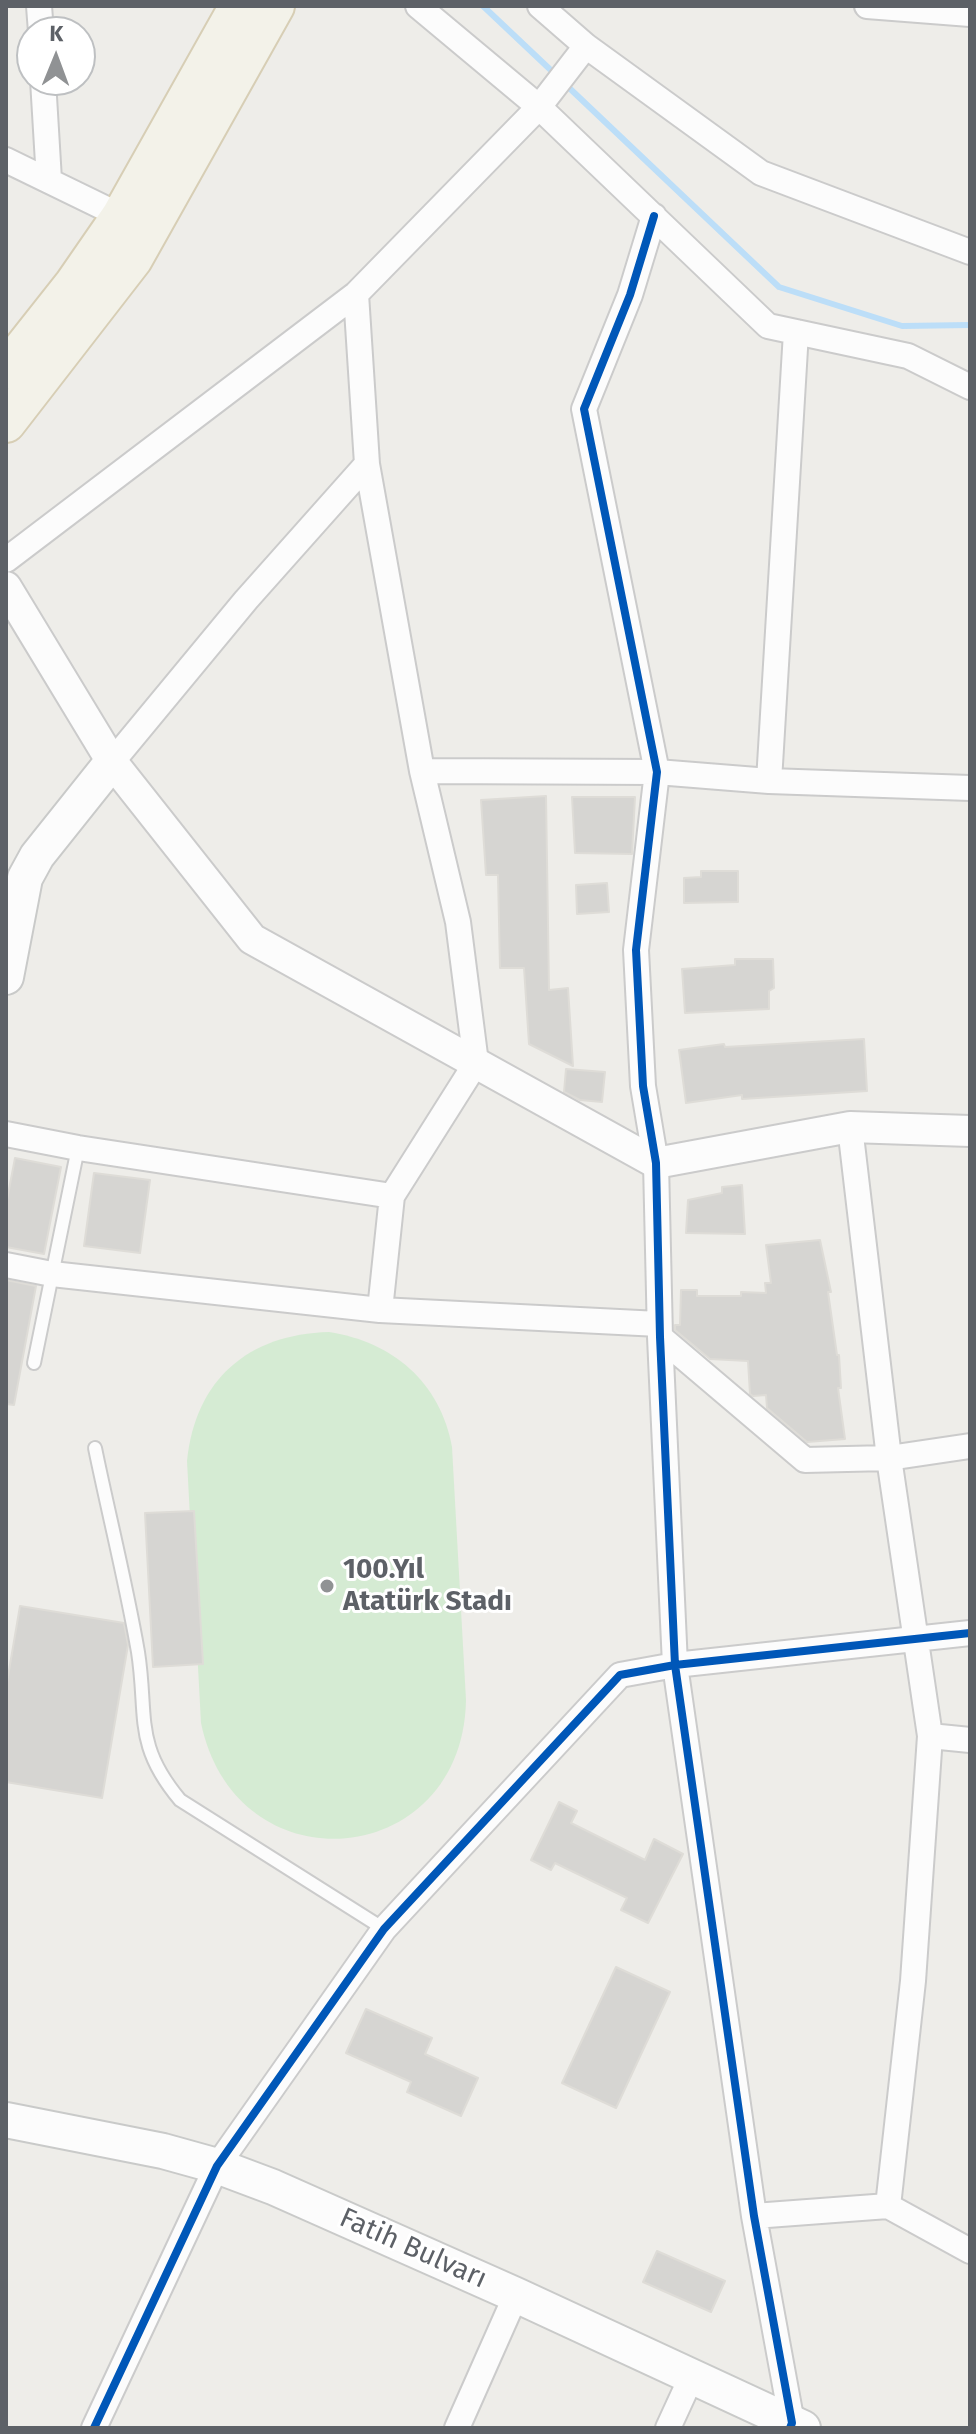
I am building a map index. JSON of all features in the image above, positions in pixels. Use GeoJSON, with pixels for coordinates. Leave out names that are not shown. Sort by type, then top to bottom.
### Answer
{"type":"FeatureCollection","features":[{"type":"Feature","properties":{"kind":"main road"},"geometry":{"type":"LineString","coordinates":[[6,370],[74,284],[121,216],[239,6]]}},
{"type":"Feature","properties":{"kind":"main road"},"geometry":{"type":"LineString","coordinates":[[6,423],[133,259],[275,6]]}},
{"type":"Feature","properties":{"kind":"main road"},"geometry":{"type":"LineString","coordinates":[[6,977],[15,873],[37,856],[112,762]]}},
{"type":"Feature","properties":{"kind":"main road","name":"Fatih Bulvarı"},"geometry":{"type":"LineString","coordinates":[[6,2120],[148,2148],[217,2166],[273,2187],[516,2295],[795,2426]]}},
{"type":"Feature","properties":{"kind":"street"},"geometry":{"type":"LineString","coordinates":[[418,6],[539,107],[768,326],[908,356],[970,387]]}},
{"type":"Feature","properties":{"kind":"street"},"geometry":{"type":"LineString","coordinates":[[540,6],[586,46],[761,173],[970,252]]}},
{"type":"Feature","properties":{"kind":"street"},"geometry":{"type":"LineString","coordinates":[[867,6],[970,14]]}},
{"type":"Feature","properties":{"kind":"street"},"geometry":{"type":"LineString","coordinates":[[6,560],[356,294],[539,107],[586,46]]}},
{"type":"Feature","properties":{"kind":"street"},"geometry":{"type":"LineString","coordinates":[[44,96],[49,180]]}},
{"type":"Feature","properties":{"kind":"street"},"geometry":{"type":"LineString","coordinates":[[6,160],[121,216]]}},
{"type":"Feature","properties":{"kind":"street"},"geometry":{"type":"LineString","coordinates":[[654,216],[630,295],[584,409],[657,772],[636,950],[643,1086],[656,1163],[659,1330],[675,1665],[754,2216],[795,2426]]}},
{"type":"Feature","properties":{"kind":"street"},"geometry":{"type":"LineString","coordinates":[[356,294],[367,464],[422,771],[458,922],[476,1063],[392,1196],[380,1310]]}},
{"type":"Feature","properties":{"kind":"street"},"geometry":{"type":"LineString","coordinates":[[769,781],[796,332]]}},
{"type":"Feature","properties":{"kind":"street"},"geometry":{"type":"LineString","coordinates":[[112,762],[246,600],[367,464]]}},
{"type":"Feature","properties":{"kind":"street"},"geometry":{"type":"LineString","coordinates":[[6,587],[112,762],[252,939],[656,1163],[850,1127],[970,1131]]}},
{"type":"Feature","properties":{"kind":"street"},"geometry":{"type":"LineString","coordinates":[[422,771],[657,772],[769,781],[970,788]]}},
{"type":"Feature","properties":{"kind":"street"},"geometry":{"type":"LineString","coordinates":[[850,1127],[889,1458],[930,1736],[913,1981],[888,2206]]}},
{"type":"Feature","properties":{"kind":"street"},"geometry":{"type":"LineString","coordinates":[[6,1134],[78,1148],[392,1196]]}},
{"type":"Feature","properties":{"kind":"street"},"geometry":{"type":"LineString","coordinates":[[6,1265],[52,1274],[380,1310],[659,1330],[805,1460],[889,1458],[970,1446]]}},
{"type":"Feature","properties":{"kind":"street"},"geometry":{"type":"LineString","coordinates":[[94,2428],[217,2166],[384,1929],[620,1675],[675,1665],[970,1633]]}},
{"type":"Feature","properties":{"kind":"street"},"geometry":{"type":"LineString","coordinates":[[930,1736],[970,1740]]}},
{"type":"Feature","properties":{"kind":"street"},"geometry":{"type":"LineString","coordinates":[[754,2216],[888,2206],[970,2251]]}},
{"type":"Feature","properties":{"kind":"street"},"geometry":{"type":"LineString","coordinates":[[457,2428],[516,2295]]}},
{"type":"Feature","properties":{"kind":"street"},"geometry":{"type":"LineString","coordinates":[[668,2428],[691,2378]]}},
{"type":"Feature","properties":{"kind":"lane"},"geometry":{"type":"LineString","coordinates":[[34,1363],[78,1148]]}},
{"type":"Feature","properties":{"kind":"lane"},"geometry":{"type":"LineString","coordinates":[[95,1448],[138,1654],[145,1737],[153,1762],[180,1800],[384,1929]]}},
{"type":"Feature","properties":{"kind":"green space","name":"100.Yıl Atatürk Stadı"},"geometry":{"type":"Polygon","coordinates":[[[329,1332],[374,1345],[410,1369],[437,1403],[446,1424],[452,1447],[466,1700],[455,1757],[428,1799],[390,1826],[346,1838],[299,1834],[257,1814],[222,1777],[201,1723],[187,1461],[192,1432],[201,1407],[214,1385],[231,1367],[251,1352],[274,1342],[329,1332]]]}},
{"type":"Feature","properties":{"kind":"building"},"geometry":{"type":"Polygon","coordinates":[[[546,796],[549,990],[568,988],[573,1066],[529,1044],[524,968],[500,968],[498,875],[486,875],[481,800],[546,796]]]}},
{"type":"Feature","properties":{"kind":"building"},"geometry":{"type":"Polygon","coordinates":[[[572,797],[635,797],[632,854],[575,853],[572,797]]]}},
{"type":"Feature","properties":{"kind":"building"},"geometry":{"type":"Polygon","coordinates":[[[701,871],[738,871],[738,902],[684,903],[684,878],[701,877],[701,871]]]}},
{"type":"Feature","properties":{"kind":"building"},"geometry":{"type":"Polygon","coordinates":[[[607,883],[609,912],[577,914],[576,885],[607,883]]]}},
{"type":"Feature","properties":{"kind":"building"},"geometry":{"type":"Polygon","coordinates":[[[735,959],[773,959],[774,988],[769,991],[769,1009],[685,1013],[682,969],[735,965],[735,959]]]}},
{"type":"Feature","properties":{"kind":"building"},"geometry":{"type":"Polygon","coordinates":[[[864,1039],[867,1091],[742,1099],[742,1095],[686,1103],[679,1050],[724,1044],[725,1047],[864,1039]]]}},
{"type":"Feature","properties":{"kind":"building"},"geometry":{"type":"Polygon","coordinates":[[[566,1069],[605,1072],[602,1102],[580,1100],[564,1092],[566,1069]]]}},
{"type":"Feature","properties":{"kind":"building"},"geometry":{"type":"Polygon","coordinates":[[[15,1158],[61,1167],[44,1254],[6,1247],[6,1205],[15,1158]]]}},
{"type":"Feature","properties":{"kind":"building"},"geometry":{"type":"Polygon","coordinates":[[[94,1173],[150,1180],[140,1253],[84,1246],[94,1173]]]}},
{"type":"Feature","properties":{"kind":"building"},"geometry":{"type":"Polygon","coordinates":[[[742,1185],[745,1234],[686,1233],[688,1200],[722,1193],[722,1187],[742,1185]]]}},
{"type":"Feature","properties":{"kind":"building"},"geometry":{"type":"Polygon","coordinates":[[[820,1240],[839,1355],[841,1388],[838,1388],[845,1439],[807,1442],[767,1408],[766,1395],[750,1394],[748,1361],[710,1359],[675,1330],[675,1325],[680,1325],[681,1290],[697,1290],[697,1296],[766,1293],[765,1283],[771,1283],[766,1245],[820,1240]]]}},
{"type":"Feature","properties":{"kind":"building"},"geometry":{"type":"Polygon","coordinates":[[[6,1280],[36,1286],[14,1405],[6,1404],[6,1280]]]}},
{"type":"Feature","properties":{"kind":"building"},"geometry":{"type":"Polygon","coordinates":[[[194,1511],[203,1664],[153,1667],[145,1513],[194,1511]]]}},
{"type":"Feature","properties":{"kind":"building"},"geometry":{"type":"Polygon","coordinates":[[[20,1606],[124,1623],[128,1645],[102,1798],[6,1782],[6,1688],[20,1606]]]}},
{"type":"Feature","properties":{"kind":"building"},"geometry":{"type":"Polygon","coordinates":[[[559,1802],[577,1811],[571,1823],[645,1860],[654,1839],[683,1854],[648,1923],[621,1910],[627,1898],[555,1863],[551,1870],[531,1860],[559,1802]]]}},
{"type":"Feature","properties":{"kind":"building"},"geometry":{"type":"Polygon","coordinates":[[[616,1967],[670,1992],[616,2108],[562,2083],[616,1967]]]}},
{"type":"Feature","properties":{"kind":"building"},"geometry":{"type":"Polygon","coordinates":[[[366,2009],[432,2038],[425,2054],[478,2078],[461,2116],[407,2092],[411,2082],[346,2053],[366,2009]]]}},
{"type":"Feature","properties":{"kind":"building"},"geometry":{"type":"Polygon","coordinates":[[[657,2251],[725,2281],[711,2312],[643,2282],[657,2251]]]}},
{"type":"Feature","properties":{"kind":"waterway"},"geometry":{"type":"LineString","coordinates":[[483,6],[556,75]]}},
{"type":"Feature","properties":{"kind":"waterway"},"geometry":{"type":"LineString","coordinates":[[564,83],[779,287],[902,326],[970,325]]}},
{"type":"Feature","properties":{"kind":"cycle path"},"geometry":{"type":"LineString","coordinates":[[654,216],[630,295],[584,409],[657,772],[636,950],[643,1086],[656,1163],[660,1337],[675,1665],[754,2216],[792,2423],[790,2428]]}},
{"type":"Feature","properties":{"kind":"cycle path"},"geometry":{"type":"LineString","coordinates":[[94,2428],[217,2166],[384,1929],[620,1675],[675,1665],[970,1633]]}},
{"type":"Feature","properties":{"kind":"place","name":"100.Yıl Atatürk Stadı"},"geometry":{"type":"Point","coordinates":[327,1586]}}]}
